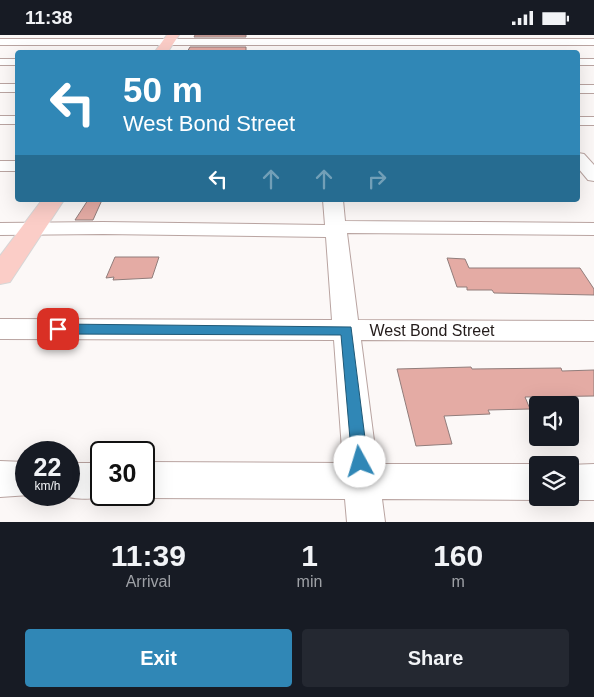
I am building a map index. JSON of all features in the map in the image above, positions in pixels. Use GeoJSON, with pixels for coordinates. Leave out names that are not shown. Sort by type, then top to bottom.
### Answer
{"type":"FeatureCollection","features":[{"type":"Feature","properties":{"kind":"main road"},"geometry":{"type":"LineString","coordinates":[[162,50],[171,38]]}},
{"type":"Feature","properties":{"kind":"main road"},"geometry":{"type":"LineString","coordinates":[[0,275],[52,202]]}},
{"type":"Feature","properties":{"kind":"street"},"geometry":{"type":"LineString","coordinates":[[0,53],[27,35]]}},
{"type":"Feature","properties":{"kind":"street"},"geometry":{"type":"LineString","coordinates":[[0,41],[171,38],[317,43],[466,39],[594,42]]}},
{"type":"Feature","properties":{"kind":"street"},"geometry":{"type":"LineString","coordinates":[[466,39],[476,50]]}},
{"type":"Feature","properties":{"kind":"street"},"geometry":{"type":"LineString","coordinates":[[0,62],[15,62]]}},
{"type":"Feature","properties":{"kind":"street"},"geometry":{"type":"LineString","coordinates":[[580,63],[594,63]]}},
{"type":"Feature","properties":{"kind":"street"},"geometry":{"type":"LineString","coordinates":[[0,88],[15,88]]}},
{"type":"Feature","properties":{"kind":"street"},"geometry":{"type":"LineString","coordinates":[[580,89],[594,89]]}},
{"type":"Feature","properties":{"kind":"street"},"geometry":{"type":"LineString","coordinates":[[0,120],[15,120]]}},
{"type":"Feature","properties":{"kind":"street"},"geometry":{"type":"LineString","coordinates":[[580,121],[594,121]]}},
{"type":"Feature","properties":{"kind":"street"},"geometry":{"type":"LineString","coordinates":[[0,166],[15,166]]}},
{"type":"Feature","properties":{"kind":"street"},"geometry":{"type":"LineString","coordinates":[[335,219],[366,522]]}},
{"type":"Feature","properties":{"kind":"street"},"geometry":{"type":"LineString","coordinates":[[0,229],[103,228],[335,219],[594,229]]}},
{"type":"Feature","properties":{"kind":"street","name":"West Bond Street"},"geometry":{"type":"LineString","coordinates":[[0,329],[594,331]]}},
{"type":"Feature","properties":{"kind":"street"},"geometry":{"type":"LineString","coordinates":[[0,479],[15,479]]}},
{"type":"Feature","properties":{"kind":"street"},"geometry":{"type":"LineString","coordinates":[[155,480],[529,482]]}},
{"type":"Feature","properties":{"kind":"street"},"geometry":{"type":"LineString","coordinates":[[579,482],[594,482]]}},
{"type":"Feature","properties":{"kind":"building"},"geometry":{"type":"Polygon","coordinates":[[[195,35],[246,35],[246,37],[194,37],[195,35]]]}},
{"type":"Feature","properties":{"kind":"building"},"geometry":{"type":"Polygon","coordinates":[[[190,47],[246,47],[246,50],[188,50],[190,47]]]}},
{"type":"Feature","properties":{"kind":"building"},"geometry":{"type":"Polygon","coordinates":[[[87,202],[101,202],[93,220],[75,220],[87,202]]]}},
{"type":"Feature","properties":{"kind":"building"},"geometry":{"type":"Polygon","coordinates":[[[115,257],[159,257],[152,278],[113,280],[114,277],[106,278],[115,257]]]}},
{"type":"Feature","properties":{"kind":"building"},"geometry":{"type":"Polygon","coordinates":[[[447,258],[465,259],[469,268],[580,268],[594,289],[594,295],[494,293],[492,290],[467,290],[467,287],[457,287],[447,258]]]}},
{"type":"Feature","properties":{"kind":"building"},"geometry":{"type":"Polygon","coordinates":[[[471,367],[472,369],[561,368],[562,371],[594,370],[594,396],[529,396],[525,397],[529,409],[488,410],[490,414],[444,416],[452,444],[416,446],[397,369],[471,367]]]}},
{"type":"Feature","properties":{"kind":"route"},"geometry":{"type":"LineString","coordinates":[[58,329],[347,330],[360,462]]}}]}
